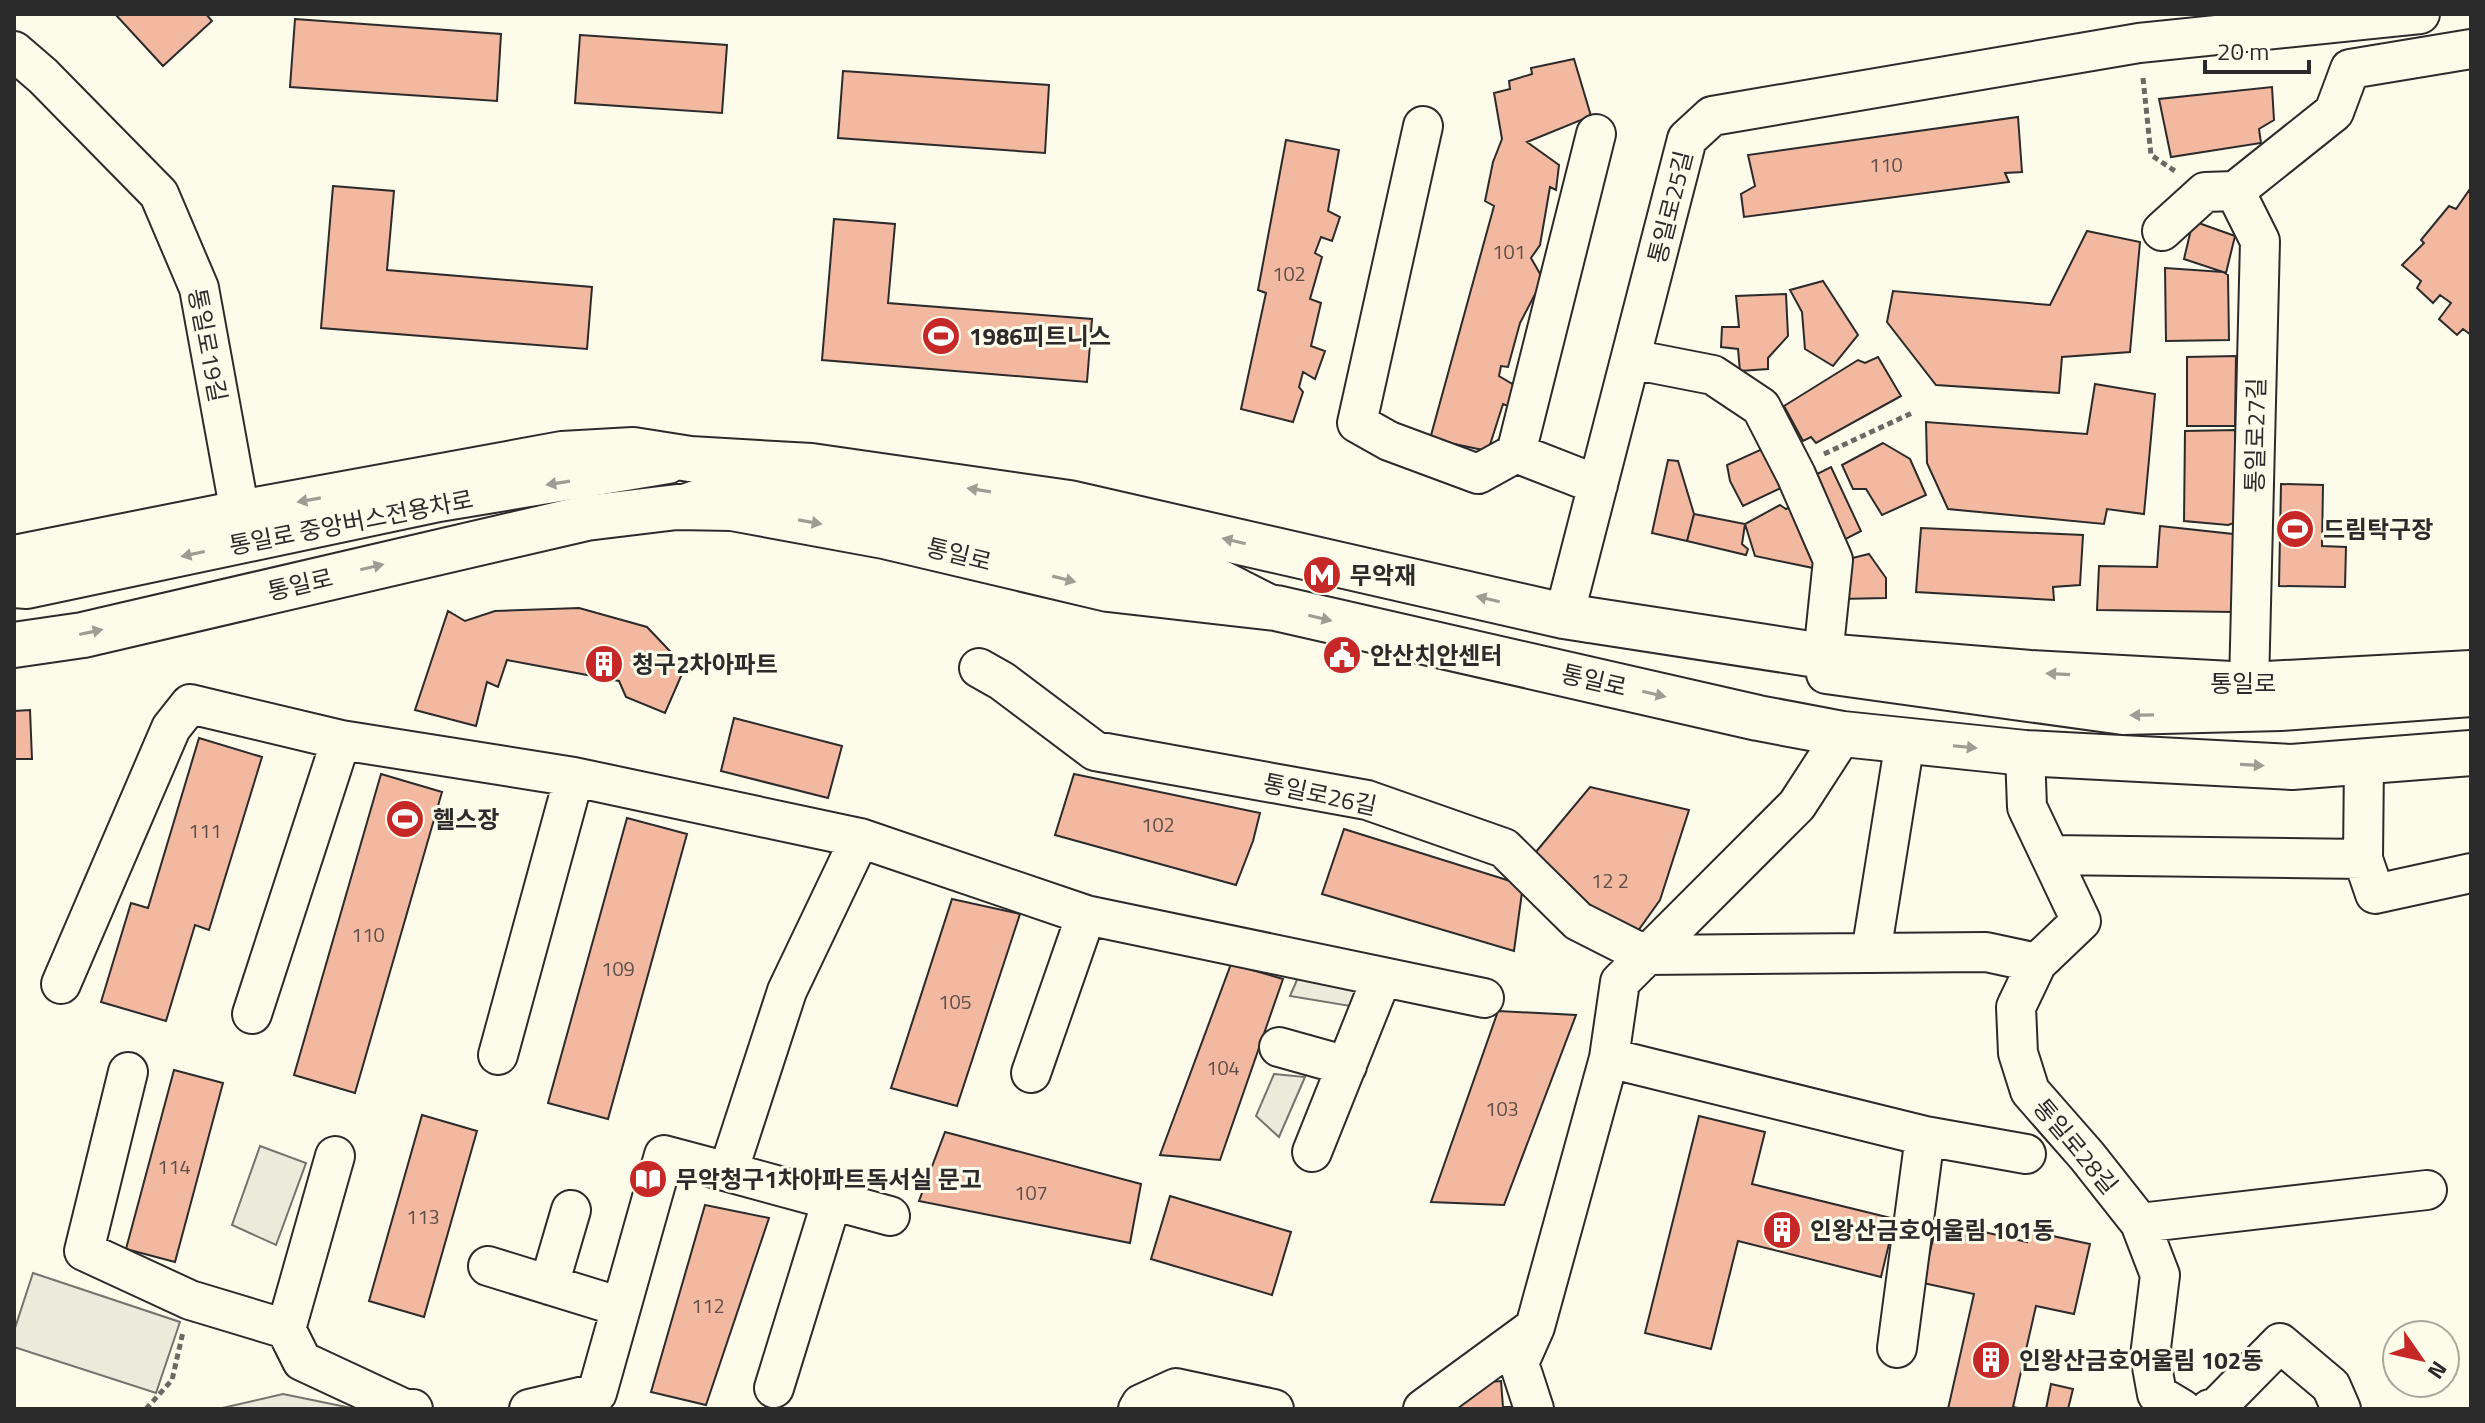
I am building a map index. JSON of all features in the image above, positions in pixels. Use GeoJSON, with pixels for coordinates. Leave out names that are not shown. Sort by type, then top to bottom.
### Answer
{"type":"FeatureCollection","features":[{"type":"Feature","properties":{"kind":"main road","name":"통일로"},"geometry":{"type":"LineString","coordinates":[[14,558],[562,454],[633,450],[690,459],[811,466],[1069,503],[1564,616],[1823,656],[2008,671],[2249,685],[2471,673]]}},
{"type":"Feature","properties":{"kind":"main road"},"geometry":{"type":"LineString","coordinates":[[677,507],[690,459]]}},
{"type":"Feature","properties":{"kind":"main road","name":"통일로"},"geometry":{"type":"LineString","coordinates":[[14,645],[83,635],[586,518],[677,507],[732,508],[884,536],[1108,589],[1276,608],[1758,718],[1843,734],[2038,753],[2292,767],[2471,753]]}},
{"type":"Feature","properties":{"kind":"main road"},"geometry":{"type":"LineString","coordinates":[[1551,670],[1564,616]]}},
{"type":"Feature","properties":{"kind":"street","name":"통일로25길"},"geometry":{"type":"LineString","coordinates":[[1564,616],[1687,139],[1712,116],[2154,42],[2420,14]]}},
{"type":"Feature","properties":{"kind":"street"},"geometry":{"type":"LineString","coordinates":[[2162,231],[2334,112],[2350,69],[2471,49]]}},
{"type":"Feature","properties":{"kind":"street","name":"통일로19길"},"geometry":{"type":"LineString","coordinates":[[14,51],[43,76],[159,194],[199,288],[240,513]]}},
{"type":"Feature","properties":{"kind":"street"},"geometry":{"type":"LineString","coordinates":[[1423,126],[1357,423],[1389,441],[1478,474],[1516,453],[1596,134]]}},
{"type":"Feature","properties":{"kind":"street","name":"통일로27길"},"geometry":{"type":"LineString","coordinates":[[2220,192],[2260,241],[2249,685]]}},
{"type":"Feature","properties":{"kind":"street"},"geometry":{"type":"LineString","coordinates":[[1631,359],[1713,375],[1761,407],[1793,469],[1833,560],[1823,656]]}},
{"type":"Feature","properties":{"kind":"street"},"geometry":{"type":"LineString","coordinates":[[1516,453],[1598,485]]}},
{"type":"Feature","properties":{"kind":"street","name":"통일로 중앙버스전용차로"},"geometry":{"type":"LineString","coordinates":[[14,588],[27,589],[439,502],[690,459]]}},
{"type":"Feature","properties":{"kind":"street"},"geometry":{"type":"LineString","coordinates":[[1564,616],[1783,667],[1892,685],[2123,715],[2281,711],[2471,697]]}},
{"type":"Feature","properties":{"kind":"street"},"geometry":{"type":"LineString","coordinates":[[14,645],[14,655]]}},
{"type":"Feature","properties":{"kind":"street","name":"통일로26길"},"geometry":{"type":"LineString","coordinates":[[979,668],[1002,681],[1095,751],[1367,800],[1504,848],[1578,921],[1645,955]]}},
{"type":"Feature","properties":{"kind":"street"},"geometry":{"type":"LineString","coordinates":[[61,984],[171,728],[190,704],[341,740],[574,777],[860,838],[1086,915],[1484,998]]}},
{"type":"Feature","properties":{"kind":"street"},"geometry":{"type":"LineString","coordinates":[[2038,753],[2173,739],[2471,717]]}},
{"type":"Feature","properties":{"kind":"street"},"geometry":{"type":"LineString","coordinates":[[1534,1409],[1519,1363],[1535,1327],[1609,1058],[1620,982],[1797,805],[1843,734]]}},
{"type":"Feature","properties":{"kind":"street"},"geometry":{"type":"LineString","coordinates":[[252,1014],[341,740]]}},
{"type":"Feature","properties":{"kind":"street"},"geometry":{"type":"LineString","coordinates":[[1871,953],[1905,741]]}},
{"type":"Feature","properties":{"kind":"street","name":"통일로28길"},"geometry":{"type":"LineString","coordinates":[[2038,753],[2027,807],[2081,921],[2037,963],[2016,1007],[2018,1053],[2030,1091],[2140,1223],[2160,1275],[2150,1356],[2157,1394],[2182,1409]]}},
{"type":"Feature","properties":{"kind":"street"},"geometry":{"type":"LineString","coordinates":[[2364,761],[2369,876]]}},
{"type":"Feature","properties":{"kind":"street"},"geometry":{"type":"LineString","coordinates":[[498,1055],[574,777]]}},
{"type":"Feature","properties":{"kind":"street"},"geometry":{"type":"LineString","coordinates":[[728,1172],[787,991],[860,838]]}},
{"type":"Feature","properties":{"kind":"street"},"geometry":{"type":"LineString","coordinates":[[2050,855],[2369,876],[2471,873]]}},
{"type":"Feature","properties":{"kind":"street"},"geometry":{"type":"LineString","coordinates":[[1031,1073],[1086,915]]}},
{"type":"Feature","properties":{"kind":"street"},"geometry":{"type":"LineString","coordinates":[[1645,955],[1986,952],[2037,963]]}},
{"type":"Feature","properties":{"kind":"street"},"geometry":{"type":"LineString","coordinates":[[1312,1152],[1382,977]]}},
{"type":"Feature","properties":{"kind":"street"},"geometry":{"type":"LineString","coordinates":[[1279,1047],[1347,1066]]}},
{"type":"Feature","properties":{"kind":"street"},"geometry":{"type":"LineString","coordinates":[[1609,1058],[1925,1136],[2026,1154]]}},
{"type":"Feature","properties":{"kind":"street"},"geometry":{"type":"LineString","coordinates":[[128,1072],[84,1251],[190,1300],[286,1329]]}},
{"type":"Feature","properties":{"kind":"street"},"geometry":{"type":"LineString","coordinates":[[1897,1348],[1925,1136]]}},
{"type":"Feature","properties":{"kind":"street"},"geometry":{"type":"LineString","coordinates":[[529,1409],[597,1393],[664,1155],[890,1216]]}},
{"type":"Feature","properties":{"kind":"street"},"geometry":{"type":"LineString","coordinates":[[335,1156],[286,1329],[302,1361],[405,1409],[413,1409]]}},
{"type":"Feature","properties":{"kind":"street"},"geometry":{"type":"LineString","coordinates":[[2140,1223],[2427,1190]]}},
{"type":"Feature","properties":{"kind":"street"},"geometry":{"type":"LineString","coordinates":[[774,1388],[832,1200]]}},
{"type":"Feature","properties":{"kind":"street"},"geometry":{"type":"LineString","coordinates":[[549,1285],[571,1210]]}},
{"type":"Feature","properties":{"kind":"street"},"geometry":{"type":"LineString","coordinates":[[488,1266],[621,1307]]}},
{"type":"Feature","properties":{"kind":"street"},"geometry":{"type":"LineString","coordinates":[[1423,1409],[1535,1327]]}},
{"type":"Feature","properties":{"kind":"street"},"geometry":{"type":"LineString","coordinates":[[2210,1409],[2217,1407],[2280,1343],[2331,1386],[2341,1409]]}},
{"type":"Feature","properties":{"kind":"street"},"geometry":{"type":"LineString","coordinates":[[1138,1409],[1141,1404],[1176,1388],[1274,1409]]}},
{"type":"Feature","properties":{"kind":"path"},"geometry":{"type":"LineString","coordinates":[[2154,42],[2151,155],[2220,192]]}},
{"type":"Feature","properties":{"kind":"path"},"geometry":{"type":"LineString","coordinates":[[1793,469],[1914,412]]}},
{"type":"Feature","properties":{"kind":"path"},"geometry":{"type":"LineString","coordinates":[[146,1409],[172,1380],[190,1300]]}},
{"type":"Feature","properties":{"kind":"shaded area"},"geometry":{"type":"Polygon","coordinates":[[[1300,973],[1357,988],[1350,1006],[1290,996],[1300,973]]]}},
{"type":"Feature","properties":{"kind":"shaded area"},"geometry":{"type":"Polygon","coordinates":[[[1274,1074],[1305,1077],[1279,1137],[1256,1116],[1274,1074]]]}},
{"type":"Feature","properties":{"kind":"shaded area"},"geometry":{"type":"Polygon","coordinates":[[[260,1146],[306,1163],[276,1245],[232,1225],[260,1146]]]}},
{"type":"Feature","properties":{"kind":"shaded area"},"geometry":{"type":"Polygon","coordinates":[[[33,1273],[180,1322],[156,1393],[14,1347],[14,1331],[33,1273]]]}},
{"type":"Feature","properties":{"kind":"shaded area"},"geometry":{"type":"Polygon","coordinates":[[[283,1394],[356,1409],[218,1409],[283,1394]]]}},
{"type":"Feature","properties":{"kind":"building"},"geometry":{"type":"Polygon","coordinates":[[[115,14],[206,14],[212,21],[163,66],[115,14]]]}},
{"type":"Feature","properties":{"kind":"building"},"geometry":{"type":"Polygon","coordinates":[[[295,19],[501,34],[497,101],[290,87],[295,19]]]}},
{"type":"Feature","properties":{"kind":"building"},"geometry":{"type":"Polygon","coordinates":[[[580,35],[727,45],[722,113],[575,103],[580,35]]]}},
{"type":"Feature","properties":{"kind":"building"},"geometry":{"type":"Polygon","coordinates":[[[1574,59],[1591,116],[1527,142],[1559,165],[1556,190],[1550,187],[1540,245],[1531,258],[1543,279],[1520,323],[1508,367],[1501,366],[1499,376],[1514,385],[1508,406],[1503,404],[1488,451],[1430,439],[1494,206],[1485,201],[1493,162],[1502,139],[1494,93],[1510,89],[1509,81],[1532,74],[1531,68],[1574,59]]]}},
{"type":"Feature","properties":{"kind":"building"},"geometry":{"type":"Polygon","coordinates":[[[843,71],[1049,85],[1045,153],[838,138],[843,71]]]}},
{"type":"Feature","properties":{"kind":"building"},"geometry":{"type":"Polygon","coordinates":[[[2272,87],[2274,120],[2259,129],[2261,143],[2171,157],[2159,99],[2272,87]]]}},
{"type":"Feature","properties":{"kind":"building"},"geometry":{"type":"Polygon","coordinates":[[[2018,117],[2022,172],[2005,173],[2009,182],[1744,217],[1741,194],[1755,186],[1748,155],[2018,117]]]}},
{"type":"Feature","properties":{"kind":"building"},"geometry":{"type":"Polygon","coordinates":[[[1286,140],[1339,150],[1328,211],[1340,217],[1332,241],[1321,237],[1315,253],[1322,257],[1310,299],[1321,303],[1311,346],[1325,351],[1315,379],[1303,372],[1299,387],[1303,392],[1293,422],[1241,409],[1266,293],[1258,290],[1286,140]]]}},
{"type":"Feature","properties":{"kind":"building"},"geometry":{"type":"Polygon","coordinates":[[[333,186],[394,191],[387,270],[592,287],[587,349],[321,328],[333,186]]]}},
{"type":"Feature","properties":{"kind":"building"},"geometry":{"type":"Polygon","coordinates":[[[2470,189],[2471,335],[2463,329],[2457,335],[2439,319],[2451,303],[2440,295],[2433,303],[2417,288],[2421,281],[2402,265],[2424,243],[2421,240],[2449,206],[2456,209],[2470,189]]]}},
{"type":"Feature","properties":{"kind":"building"},"geometry":{"type":"Polygon","coordinates":[[[834,219],[895,224],[888,303],[1092,319],[1087,382],[822,360],[834,219]]]}},
{"type":"Feature","properties":{"kind":"building"},"geometry":{"type":"Polygon","coordinates":[[[2193,221],[2235,236],[2226,273],[2184,259],[2193,221]]]}},
{"type":"Feature","properties":{"kind":"building"},"geometry":{"type":"Polygon","coordinates":[[[2087,231],[2140,242],[2130,352],[2062,357],[2059,393],[1936,385],[1887,322],[1893,291],[2050,305],[2087,231]]]}},
{"type":"Feature","properties":{"kind":"building"},"geometry":{"type":"Polygon","coordinates":[[[2165,268],[2223,272],[2228,275],[2229,340],[2166,341],[2165,268]]]}},
{"type":"Feature","properties":{"kind":"building"},"geometry":{"type":"Polygon","coordinates":[[[1823,281],[1858,335],[1833,366],[1805,349],[1802,312],[1790,290],[1823,281]]]}},
{"type":"Feature","properties":{"kind":"building"},"geometry":{"type":"Polygon","coordinates":[[[1786,294],[1788,336],[1768,358],[1768,369],[1740,371],[1738,349],[1721,347],[1722,327],[1739,327],[1736,296],[1786,294]]]}},
{"type":"Feature","properties":{"kind":"building"},"geometry":{"type":"Polygon","coordinates":[[[2236,356],[2235,426],[2187,426],[2187,357],[2236,356]]]}},
{"type":"Feature","properties":{"kind":"building"},"geometry":{"type":"Polygon","coordinates":[[[1878,357],[1901,396],[1816,443],[1811,437],[1803,441],[1784,406],[1858,360],[1865,363],[1878,357]]]}},
{"type":"Feature","properties":{"kind":"building"},"geometry":{"type":"Polygon","coordinates":[[[2095,384],[2155,394],[2144,514],[2107,509],[2104,524],[1948,509],[1927,463],[1926,422],[2087,434],[2095,384]]]}},
{"type":"Feature","properties":{"kind":"building"},"geometry":{"type":"Polygon","coordinates":[[[2235,430],[2237,522],[2228,525],[2184,521],[2185,431],[2235,430]]]}},
{"type":"Feature","properties":{"kind":"building"},"geometry":{"type":"Polygon","coordinates":[[[1883,443],[1910,459],[1926,495],[1882,515],[1866,489],[1853,489],[1842,465],[1883,443]]]}},
{"type":"Feature","properties":{"kind":"building"},"geometry":{"type":"Polygon","coordinates":[[[1760,450],[1771,455],[1785,486],[1743,506],[1730,481],[1727,465],[1760,450]]]}},
{"type":"Feature","properties":{"kind":"building"},"geometry":{"type":"Polygon","coordinates":[[[1668,460],[1678,461],[1694,514],[1687,541],[1652,533],[1668,460]]]}},
{"type":"Feature","properties":{"kind":"building"},"geometry":{"type":"Polygon","coordinates":[[[1831,467],[1861,531],[1840,542],[1809,478],[1831,467]]]}},
{"type":"Feature","properties":{"kind":"building"},"geometry":{"type":"Polygon","coordinates":[[[2281,484],[2323,485],[2322,546],[2346,547],[2345,587],[2279,586],[2281,484]]]}},
{"type":"Feature","properties":{"kind":"building"},"geometry":{"type":"Polygon","coordinates":[[[1780,505],[1786,509],[1795,505],[1818,555],[1813,568],[1755,556],[1745,524],[1780,505]]]}},
{"type":"Feature","properties":{"kind":"building"},"geometry":{"type":"Polygon","coordinates":[[[1694,514],[1745,524],[1742,544],[1748,549],[1746,555],[1687,541],[1694,514]]]}},
{"type":"Feature","properties":{"kind":"building"},"geometry":{"type":"Polygon","coordinates":[[[2160,526],[2233,534],[2234,612],[2097,610],[2099,566],[2157,567],[2160,526]]]}},
{"type":"Feature","properties":{"kind":"building"},"geometry":{"type":"Polygon","coordinates":[[[1921,528],[2083,535],[2080,585],[2053,587],[2054,600],[1916,592],[1921,528]]]}},
{"type":"Feature","properties":{"kind":"building"},"geometry":{"type":"Polygon","coordinates":[[[1869,554],[1886,578],[1886,598],[1839,599],[1844,560],[1869,554]]]}},
{"type":"Feature","properties":{"kind":"building","name":"청구2차아파트"},"geometry":{"type":"Polygon","coordinates":[[[579,608],[647,627],[685,667],[665,713],[626,697],[619,681],[507,660],[498,687],[487,682],[476,726],[415,710],[448,611],[465,621],[495,611],[579,608]]]}},
{"type":"Feature","properties":{"kind":"building"},"geometry":{"type":"Polygon","coordinates":[[[30,710],[32,759],[14,759],[14,711],[30,710]]]}},
{"type":"Feature","properties":{"kind":"building"},"geometry":{"type":"Polygon","coordinates":[[[734,718],[842,746],[828,798],[721,771],[734,718]]]}},
{"type":"Feature","properties":{"kind":"building"},"geometry":{"type":"Polygon","coordinates":[[[199,738],[262,757],[209,930],[195,925],[166,1021],[101,1002],[131,903],[148,908],[199,738]]]}},
{"type":"Feature","properties":{"kind":"building"},"geometry":{"type":"Polygon","coordinates":[[[381,774],[442,792],[355,1093],[294,1075],[381,774]]]}},
{"type":"Feature","properties":{"kind":"building"},"geometry":{"type":"Polygon","coordinates":[[[1074,774],[1260,813],[1236,885],[1055,835],[1074,774]]]}},
{"type":"Feature","properties":{"kind":"building"},"geometry":{"type":"Polygon","coordinates":[[[1590,787],[1689,810],[1660,900],[1635,935],[1599,917],[1530,859],[1590,787]]]}},
{"type":"Feature","properties":{"kind":"building"},"geometry":{"type":"Polygon","coordinates":[[[627,818],[687,834],[608,1119],[548,1103],[627,818]]]}},
{"type":"Feature","properties":{"kind":"building"},"geometry":{"type":"Polygon","coordinates":[[[1344,829],[1523,885],[1514,951],[1322,894],[1344,829]]]}},
{"type":"Feature","properties":{"kind":"building"},"geometry":{"type":"Polygon","coordinates":[[[952,899],[1020,914],[957,1106],[891,1088],[952,899]]]}},
{"type":"Feature","properties":{"kind":"building"},"geometry":{"type":"Polygon","coordinates":[[[1231,964],[1283,979],[1220,1160],[1160,1155],[1231,964]]]}},
{"type":"Feature","properties":{"kind":"building"},"geometry":{"type":"Polygon","coordinates":[[[1498,1011],[1576,1015],[1504,1205],[1431,1202],[1498,1011]]]}},
{"type":"Feature","properties":{"kind":"building"},"geometry":{"type":"Polygon","coordinates":[[[174,1070],[223,1083],[175,1262],[126,1249],[174,1070]]]}},
{"type":"Feature","properties":{"kind":"building"},"geometry":{"type":"Polygon","coordinates":[[[422,1115],[477,1131],[424,1317],[369,1301],[422,1115]]]}},
{"type":"Feature","properties":{"kind":"building","name":"인왕산금호어울림 101동"},"geometry":{"type":"Polygon","coordinates":[[[1699,1116],[1765,1132],[1752,1184],[1895,1219],[1881,1277],[1738,1241],[1711,1349],[1645,1333],[1699,1116]]]}},
{"type":"Feature","properties":{"kind":"building"},"geometry":{"type":"Polygon","coordinates":[[[945,1132],[1141,1184],[1130,1243],[919,1201],[945,1132]]]}},
{"type":"Feature","properties":{"kind":"building"},"geometry":{"type":"Polygon","coordinates":[[[1170,1196],[1291,1232],[1272,1295],[1151,1259],[1170,1196]]]}},
{"type":"Feature","properties":{"kind":"building"},"geometry":{"type":"Polygon","coordinates":[[[705,1205],[769,1218],[706,1405],[651,1392],[705,1205]]]}},
{"type":"Feature","properties":{"kind":"building","name":"인왕산금호어울림 102동"},"geometry":{"type":"Polygon","coordinates":[[[1937,1221],[2027,1242],[2029,1231],[2090,1244],[2074,1314],[2036,1306],[2013,1407],[2023,1409],[1948,1409],[1974,1294],[1923,1283],[1937,1221]]]}},
{"type":"Feature","properties":{"kind":"building"},"geometry":{"type":"Polygon","coordinates":[[[1501,1381],[1503,1407],[1514,1409],[1459,1409],[1457,1385],[1501,1381]]]}},
{"type":"Feature","properties":{"kind":"building","name":"인왕산금호어울림 102동"},"geometry":{"type":"Polygon","coordinates":[[[2051,1384],[2073,1389],[2068,1409],[2046,1409],[2051,1384]]]}},
{"type":"Feature","properties":{"kind":"place","name":"1986피트니스"},"geometry":{"type":"Point","coordinates":[941,336]}},
{"type":"Feature","properties":{"kind":"place","name":"드림탁구장"},"geometry":{"type":"Point","coordinates":[2295,529]}},
{"type":"Feature","properties":{"kind":"place","name":"무악재"},"geometry":{"type":"Point","coordinates":[1322,575]}},
{"type":"Feature","properties":{"kind":"place","name":"안산치안센터"},"geometry":{"type":"Point","coordinates":[1342,655]}},
{"type":"Feature","properties":{"kind":"place","name":"청구2차아파트"},"geometry":{"type":"Point","coordinates":[604,664]}},
{"type":"Feature","properties":{"kind":"place","name":"헬스장"},"geometry":{"type":"Point","coordinates":[405,819]}},
{"type":"Feature","properties":{"kind":"place","name":"무악청구1차아파트독서실 문고"},"geometry":{"type":"Point","coordinates":[648,1179]}},
{"type":"Feature","properties":{"kind":"place","name":"인왕산금호어울림 101동"},"geometry":{"type":"Point","coordinates":[1782,1230]}},
{"type":"Feature","properties":{"kind":"place","name":"인왕산금호어울림 102동"},"geometry":{"type":"Point","coordinates":[1991,1360]}}]}
